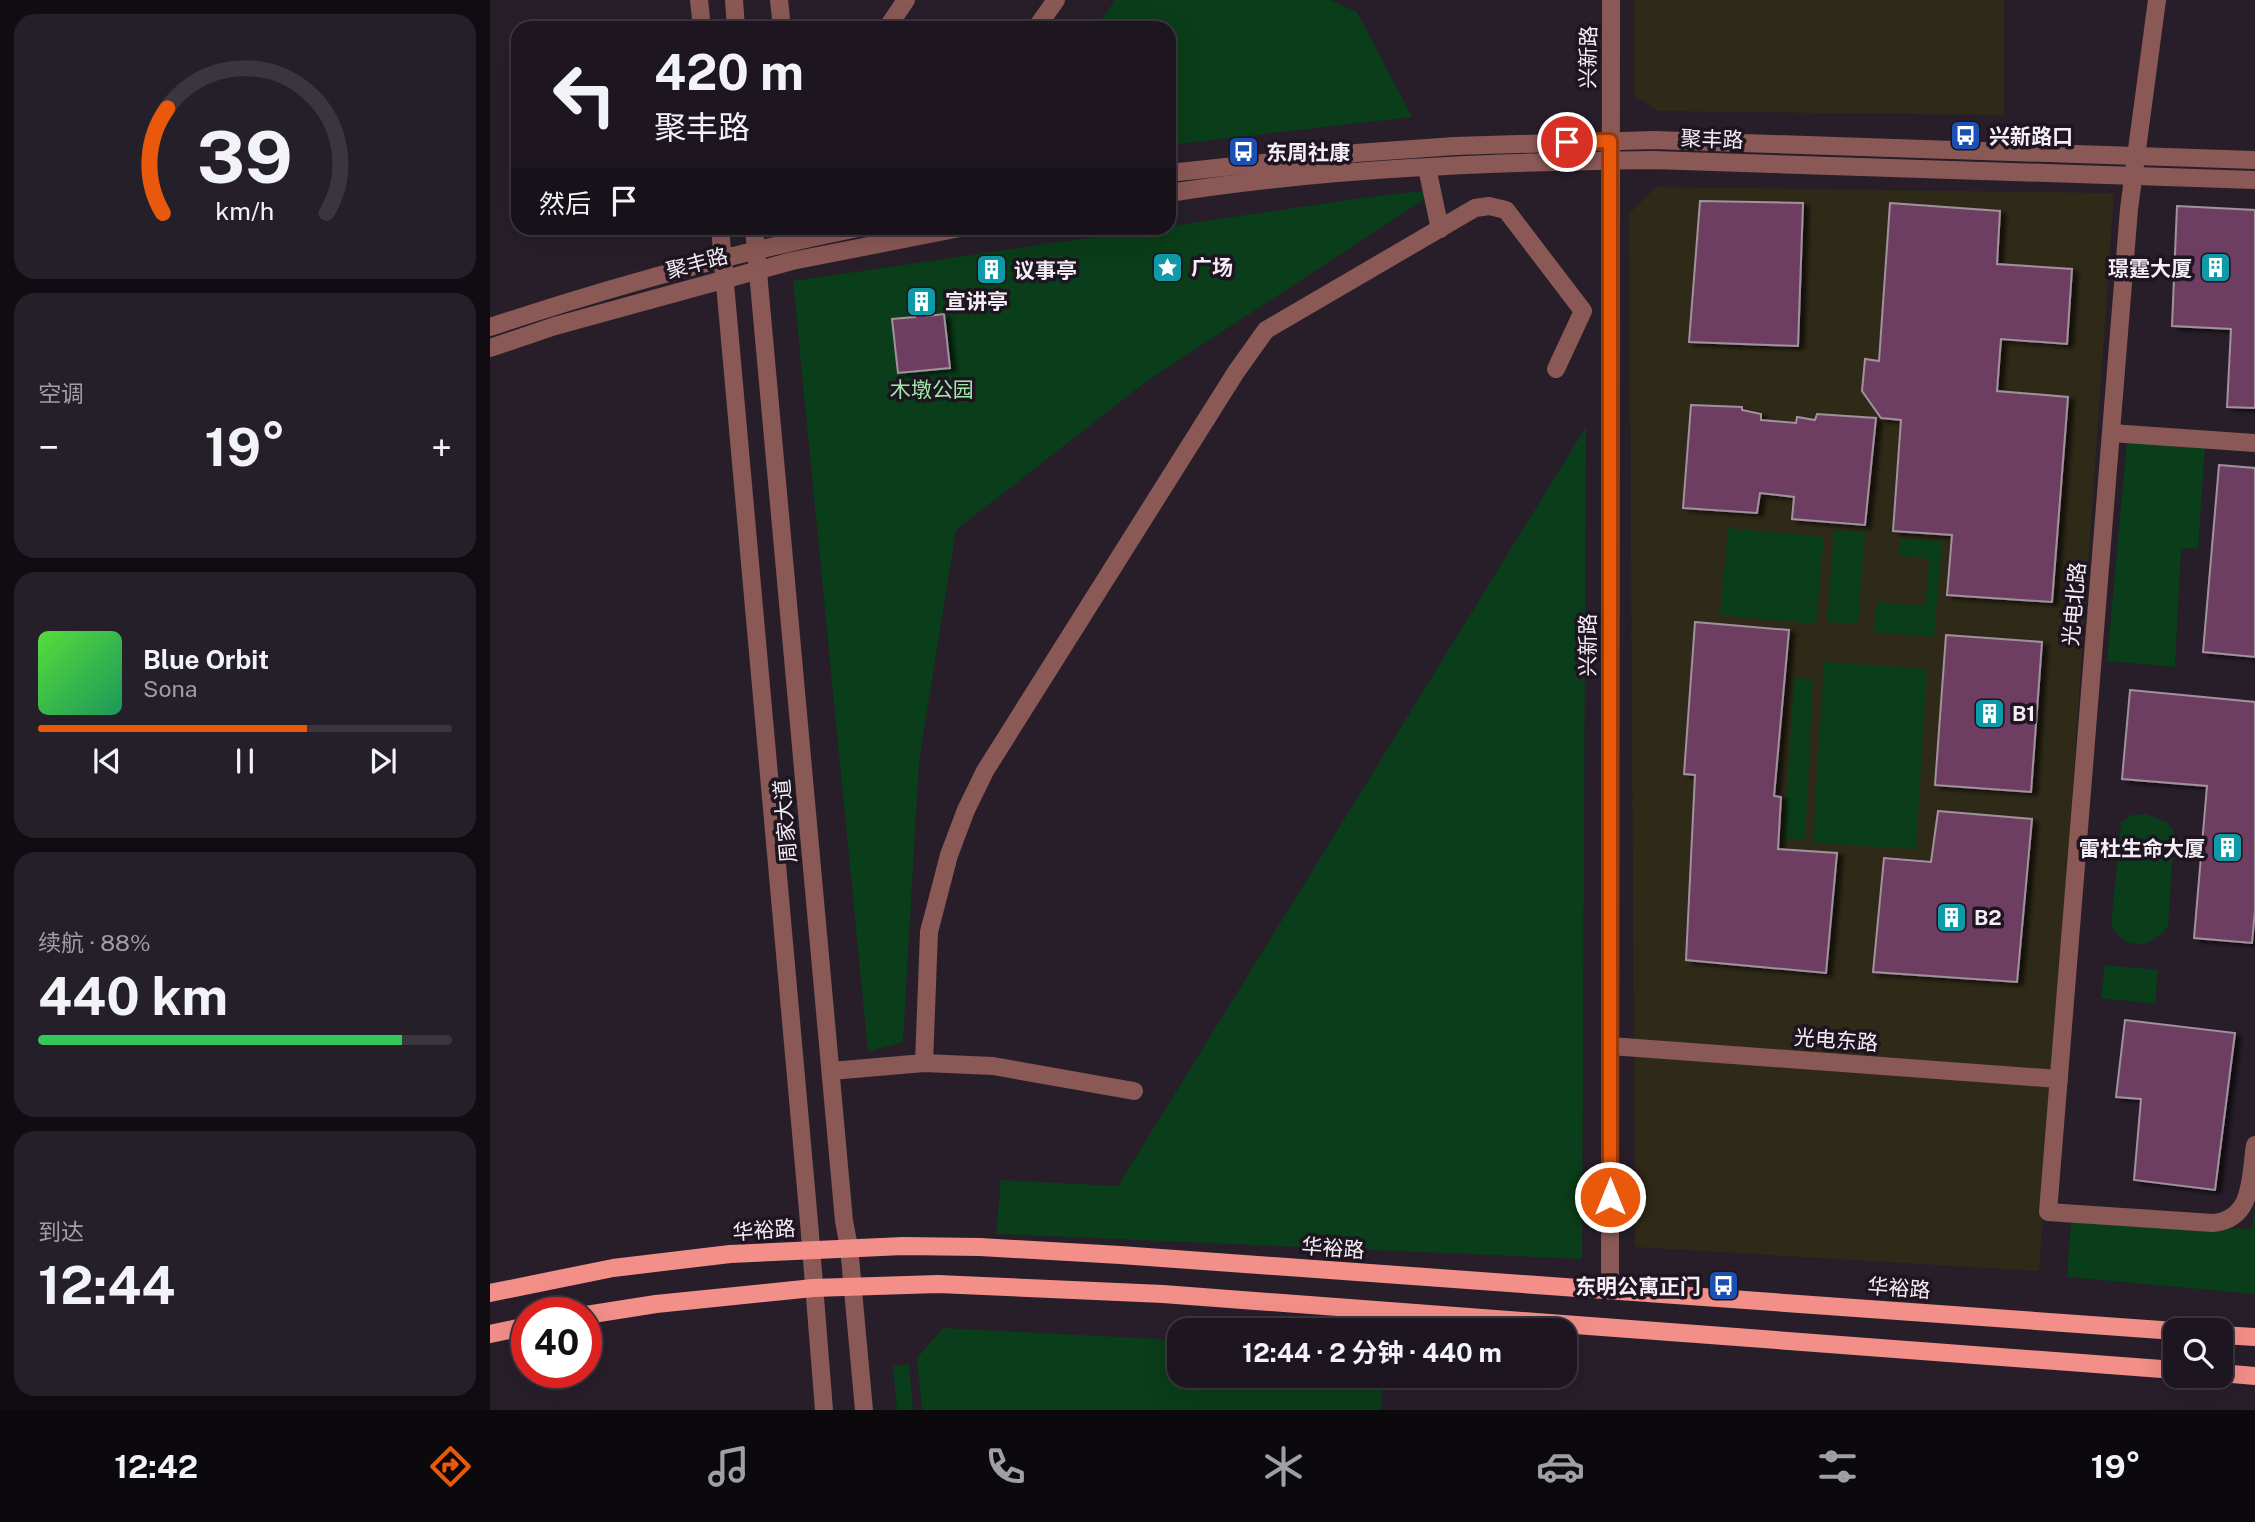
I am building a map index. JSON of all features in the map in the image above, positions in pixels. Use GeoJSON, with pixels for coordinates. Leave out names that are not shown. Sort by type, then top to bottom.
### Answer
{"type":"FeatureCollection","features":[{"type":"Feature","properties":{"kind":"main road","name":"华裕路"},"geometry":{"type":"LineString","coordinates":[[490,1293],[613,1268],[730,1254],[849,1247],[979,1247],[2163,1330]]}},
{"type":"Feature","properties":{"kind":"main road"},"geometry":{"type":"LineString","coordinates":[[602,1312],[656,1304],[813,1288],[938,1284],[1163,1294],[2163,1369]]}},
{"type":"Feature","properties":{"kind":"main road"},"geometry":{"type":"LineString","coordinates":[[490,1334],[511,1329]]}},
{"type":"Feature","properties":{"kind":"main road"},"geometry":{"type":"LineString","coordinates":[[2233,1336],[2255,1337]]}},
{"type":"Feature","properties":{"kind":"main road"},"geometry":{"type":"LineString","coordinates":[[2233,1374],[2255,1376]]}},
{"type":"Feature","properties":{"kind":"street"},"geometry":{"type":"LineString","coordinates":[[699,0],[701,21]]}},
{"type":"Feature","properties":{"kind":"street"},"geometry":{"type":"LineString","coordinates":[[734,0],[736,21]]}},
{"type":"Feature","properties":{"kind":"street"},"geometry":{"type":"LineString","coordinates":[[779,0],[781,21]]}},
{"type":"Feature","properties":{"kind":"street"},"geometry":{"type":"LineString","coordinates":[[892,21],[906,0]]}},
{"type":"Feature","properties":{"kind":"street"},"geometry":{"type":"LineString","coordinates":[[1041,21],[1056,0]]}},
{"type":"Feature","properties":{"kind":"street","name":"兴新路"},"geometry":{"type":"LineString","coordinates":[[1610,1290],[1611,0]]}},
{"type":"Feature","properties":{"kind":"street","name":"光电北路"},"geometry":{"type":"LineString","coordinates":[[2157,0],[2133,175],[2048,1212],[2213,1223],[2227,1221],[2240,1211],[2247,1198],[2255,1145]]}},
{"type":"Feature","properties":{"kind":"street","name":"聚丰路"},"geometry":{"type":"LineString","coordinates":[[1176,172],[1356,153],[1455,146],[1668,140],[2255,160]]}},
{"type":"Feature","properties":{"kind":"street","name":"聚丰路"},"geometry":{"type":"LineString","coordinates":[[1176,191],[1357,172],[1610,160],[2255,180]]}},
{"type":"Feature","properties":{"kind":"street"},"geometry":{"type":"LineString","coordinates":[[1427,168],[1440,229]]}},
{"type":"Feature","properties":{"kind":"street"},"geometry":{"type":"LineString","coordinates":[[924,1063],[929,932],[949,855],[966,810],[985,771],[1236,372],[1266,330],[1475,208],[1489,206],[1506,210],[1583,311],[1556,369]]}},
{"type":"Feature","properties":{"kind":"street","name":"周家大道"},"geometry":{"type":"LineString","coordinates":[[721,235],[810,1222],[824,1410]]}},
{"type":"Feature","properties":{"kind":"street","name":"周家大道"},"geometry":{"type":"LineString","coordinates":[[755,235],[844,1221],[849,1247],[864,1410]]}},
{"type":"Feature","properties":{"kind":"street","name":"聚丰路"},"geometry":{"type":"LineString","coordinates":[[490,327],[671,271],[826,235]]}},
{"type":"Feature","properties":{"kind":"street","name":"聚丰路"},"geometry":{"type":"LineString","coordinates":[[490,348],[555,326],[792,261],[924,235]]}},
{"type":"Feature","properties":{"kind":"street"},"geometry":{"type":"LineString","coordinates":[[2111,433],[2255,443]]}},
{"type":"Feature","properties":{"kind":"street","name":"光电东路"},"geometry":{"type":"LineString","coordinates":[[1610,1046],[2059,1079]]}},
{"type":"Feature","properties":{"kind":"street"},"geometry":{"type":"LineString","coordinates":[[831,1071],[924,1063],[993,1066],[1134,1091]]}},
{"type":"Feature","properties":{"kind":"shaded area"},"geometry":{"type":"Polygon","coordinates":[[[1634,0],[2004,0],[2004,115],[1658,111],[1634,95],[1634,0]]]}},
{"type":"Feature","properties":{"kind":"shaded area"},"geometry":{"type":"Polygon","coordinates":[[[1656,187],[2114,193],[2039,1271],[1635,1247],[1629,214],[1656,187]]]}},
{"type":"Feature","properties":{"kind":"green space"},"geometry":{"type":"Polygon","coordinates":[[[1115,0],[1330,0],[1357,12],[1412,117],[1176,144],[1176,21],[1098,21],[1115,0]]]}},
{"type":"Feature","properties":{"kind":"green space","name":"木墩公园"},"geometry":{"type":"Polygon","coordinates":[[[1440,189],[1147,381],[956,530],[919,761],[903,1042],[868,1052],[793,281],[1108,235],[1176,235],[1176,225],[1440,189]]]}},
{"type":"Feature","properties":{"kind":"green space"},"geometry":{"type":"Polygon","coordinates":[[[1586,427],[1582,1259],[996,1234],[1001,1180],[1118,1186],[1586,427]]]}},
{"type":"Feature","properties":{"kind":"green space"},"geometry":{"type":"Polygon","coordinates":[[[2127,441],[2205,447],[2198,549],[2181,548],[2175,667],[2107,661],[2127,441]]]}},
{"type":"Feature","properties":{"kind":"green space"},"geometry":{"type":"Polygon","coordinates":[[[1728,528],[1824,537],[1816,624],[1720,615],[1728,528]]]}},
{"type":"Feature","properties":{"kind":"green space"},"geometry":{"type":"Polygon","coordinates":[[[1834,530],[1865,532],[1858,624],[1827,622],[1834,530]]]}},
{"type":"Feature","properties":{"kind":"green space"},"geometry":{"type":"Polygon","coordinates":[[[1901,538],[1942,541],[1934,637],[1874,632],[1877,602],[1925,606],[1929,559],[1899,556],[1901,538]]]}},
{"type":"Feature","properties":{"kind":"green space"},"geometry":{"type":"Polygon","coordinates":[[[1824,662],[1927,669],[1916,849],[1813,843],[1824,662]]]}},
{"type":"Feature","properties":{"kind":"green space"},"geometry":{"type":"Polygon","coordinates":[[[1794,678],[1813,679],[1805,840],[1784,839],[1794,678]]]}},
{"type":"Feature","properties":{"kind":"green space"},"geometry":{"type":"Polygon","coordinates":[[[2145,814],[2167,822],[2174,832],[2168,926],[2154,939],[2138,944],[2123,939],[2111,924],[2121,822],[2132,815],[2145,814]]]}},
{"type":"Feature","properties":{"kind":"green space"},"geometry":{"type":"Polygon","coordinates":[[[2105,965],[2158,970],[2155,1004],[2101,998],[2105,965]]]}},
{"type":"Feature","properties":{"kind":"green space"},"geometry":{"type":"Polygon","coordinates":[[[2255,1207],[2255,1294],[2067,1277],[2071,1222],[2252,1229],[2255,1207]]]}},
{"type":"Feature","properties":{"kind":"green space"},"geometry":{"type":"Polygon","coordinates":[[[943,1328],[1167,1339],[1167,1388],[1382,1388],[1381,1410],[922,1410],[917,1358],[943,1328]]]}},
{"type":"Feature","properties":{"kind":"green space"},"geometry":{"type":"Polygon","coordinates":[[[909,1364],[913,1410],[897,1410],[893,1366],[909,1364]]]}},
{"type":"Feature","properties":{"kind":"building"},"geometry":{"type":"Polygon","coordinates":[[[1700,201],[1803,203],[1798,346],[1689,342],[1700,201]]]}},
{"type":"Feature","properties":{"kind":"building"},"geometry":{"type":"Polygon","coordinates":[[[1890,203],[2000,211],[1997,264],[2072,269],[2067,344],[2001,339],[1997,391],[2068,397],[2052,602],[1947,595],[1952,535],[1893,531],[1901,420],[1881,418],[1862,391],[1865,359],[1879,361],[1890,203]]]}},
{"type":"Feature","properties":{"kind":"building","name":"璟霆大厦"},"geometry":{"type":"Polygon","coordinates":[[[2177,206],[2255,210],[2255,408],[2227,407],[2231,329],[2172,326],[2177,206]]]}},
{"type":"Feature","properties":{"kind":"building"},"geometry":{"type":"Polygon","coordinates":[[[915,294],[929,295],[927,316],[944,314],[950,368],[898,373],[892,319],[915,317],[915,294]]]}},
{"type":"Feature","properties":{"kind":"building"},"geometry":{"type":"Polygon","coordinates":[[[1691,405],[1742,407],[1742,410],[1761,414],[1761,420],[1796,423],[1797,417],[1815,420],[1817,414],[1876,418],[1865,525],[1792,519],[1794,497],[1760,493],[1757,513],[1683,508],[1691,405]]]}},
{"type":"Feature","properties":{"kind":"building"},"geometry":{"type":"Polygon","coordinates":[[[2219,465],[2255,468],[2255,657],[2203,652],[2219,465]]]}},
{"type":"Feature","properties":{"kind":"building"},"geometry":{"type":"Polygon","coordinates":[[[1695,622],[1789,630],[1774,796],[1781,797],[1778,849],[1837,853],[1826,973],[1686,960],[1695,775],[1684,774],[1695,622]]]}},
{"type":"Feature","properties":{"kind":"building","name":"B1"},"geometry":{"type":"Polygon","coordinates":[[[1946,635],[2042,642],[2031,792],[1935,785],[1946,635]]]}},
{"type":"Feature","properties":{"kind":"building","name":"雷杜生命大厦"},"geometry":{"type":"Polygon","coordinates":[[[2130,690],[2255,702],[2255,910],[2252,943],[2194,938],[2207,786],[2122,779],[2130,690]]]}},
{"type":"Feature","properties":{"kind":"building","name":"B2"},"geometry":{"type":"Polygon","coordinates":[[[1938,811],[2032,819],[2017,982],[1873,972],[1884,858],[1931,862],[1938,811]]]}},
{"type":"Feature","properties":{"kind":"building"},"geometry":{"type":"Polygon","coordinates":[[[2125,1020],[2235,1033],[2215,1190],[2134,1180],[2141,1099],[2116,1097],[2125,1020]]]}},
{"type":"Feature","properties":{"kind":"place","name":"兴新路口"},"geometry":{"type":"Point","coordinates":[1966,136]}},
{"type":"Feature","properties":{"kind":"place","name":"东周社康"},"geometry":{"type":"Point","coordinates":[1243,152]}},
{"type":"Feature","properties":{"kind":"place","name":"广场"},"geometry":{"type":"Point","coordinates":[1168,267]}},
{"type":"Feature","properties":{"kind":"place","name":"璟霆大厦"},"geometry":{"type":"Point","coordinates":[2215,268]}},
{"type":"Feature","properties":{"kind":"place","name":"议事亭"},"geometry":{"type":"Point","coordinates":[991,270]}},
{"type":"Feature","properties":{"kind":"place","name":"宣讲亭"},"geometry":{"type":"Point","coordinates":[922,301]}},
{"type":"Feature","properties":{"kind":"place","name":"B1"},"geometry":{"type":"Point","coordinates":[1989,713]}},
{"type":"Feature","properties":{"kind":"place","name":"雷杜生命大厦"},"geometry":{"type":"Point","coordinates":[2228,848]}},
{"type":"Feature","properties":{"kind":"place","name":"B2"},"geometry":{"type":"Point","coordinates":[1951,917]}},
{"type":"Feature","properties":{"kind":"place","name":"东明公寓正门"},"geometry":{"type":"Point","coordinates":[1724,1286]}},
{"type":"Feature","properties":{"kind":"route"},"geometry":{"type":"LineString","coordinates":[[1567,142],[1610,141],[1610,1197]]}}]}
